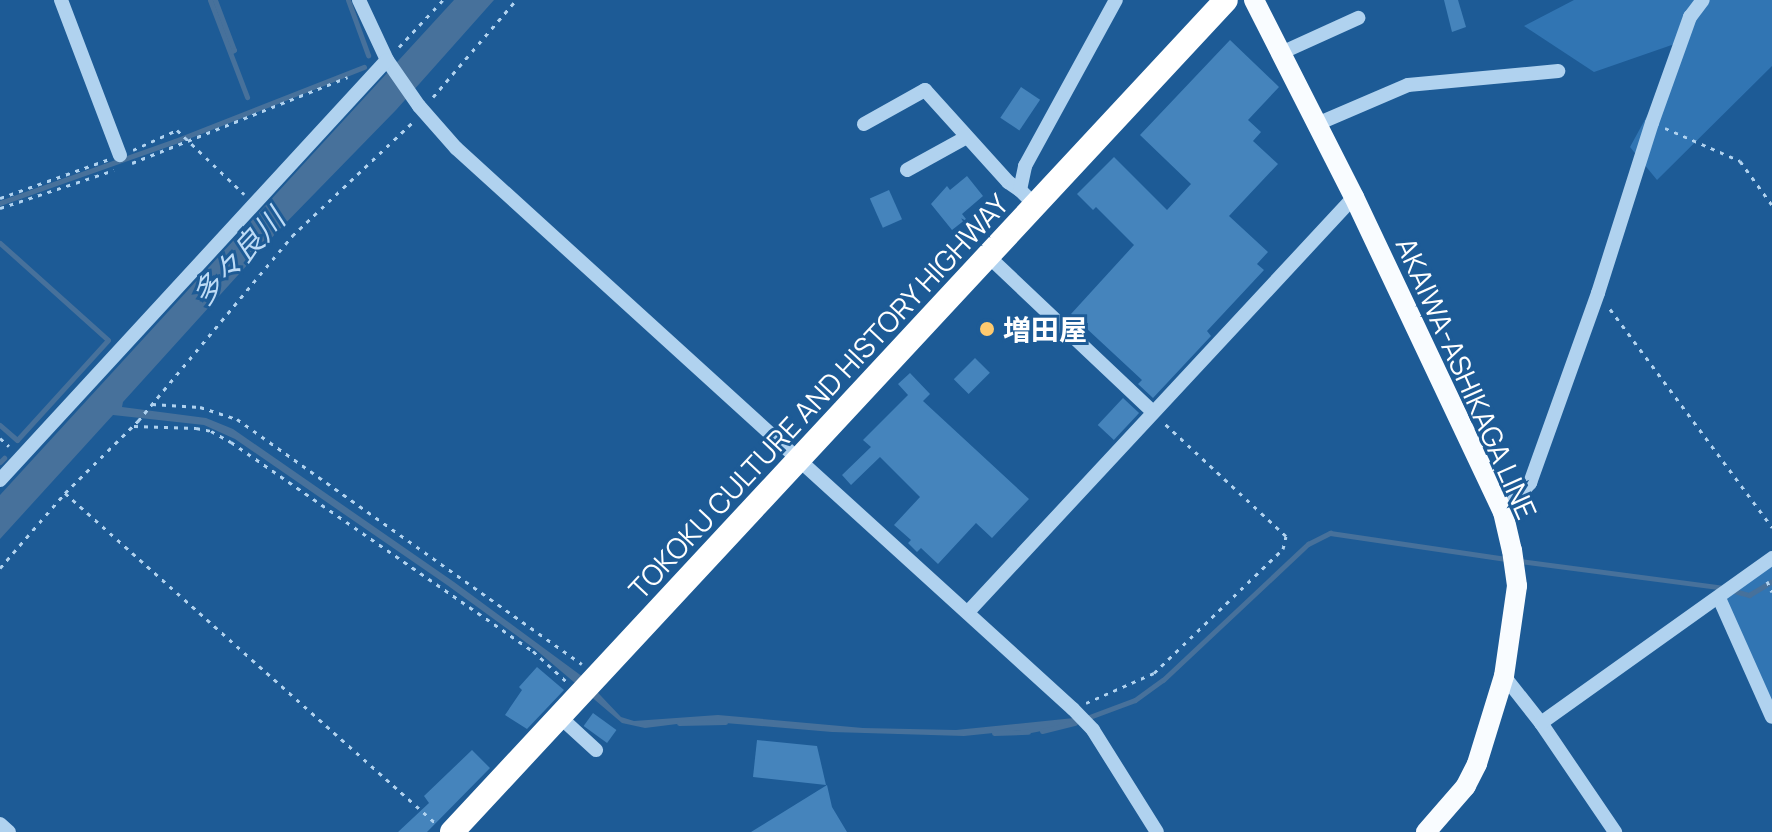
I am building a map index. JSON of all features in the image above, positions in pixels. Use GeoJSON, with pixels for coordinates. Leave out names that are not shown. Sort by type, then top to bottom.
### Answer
{"type":"FeatureCollection","features":[{"type":"Feature","properties":{"kind":"highway","name":"TOKOKU CULTURE AND HISTORY HIGHWAY"},"geometry":{"type":"LineString","coordinates":[[452,832],[989,257],[1028,198],[1226,0]]}},
{"type":"Feature","properties":{"kind":"main road","name":"AKAIWA-ASHIKAGA LINE"},"geometry":{"type":"LineString","coordinates":[[1254,0],[1354,197],[1503,512],[1517,586],[1504,676],[1477,764],[1466,786],[1426,832]]}},
{"type":"Feature","properties":{"kind":"street"},"geometry":{"type":"LineString","coordinates":[[61,0],[120,155]]}},
{"type":"Feature","properties":{"kind":"street"},"geometry":{"type":"LineString","coordinates":[[359,0],[388,63],[456,148],[1073,709],[1093,730],[1157,832]]}},
{"type":"Feature","properties":{"kind":"street"},"geometry":{"type":"LineString","coordinates":[[1028,198],[1025,166],[1116,0]]}},
{"type":"Feature","properties":{"kind":"street"},"geometry":{"type":"LineString","coordinates":[[1503,512],[1530,483],[1598,293],[1652,123],[1690,17],[1703,0]]}},
{"type":"Feature","properties":{"kind":"street"},"geometry":{"type":"LineString","coordinates":[[1281,53],[1358,18]]}},
{"type":"Feature","properties":{"kind":"street"},"geometry":{"type":"LineString","coordinates":[[0,480],[366,83],[388,63]]}},
{"type":"Feature","properties":{"kind":"street"},"geometry":{"type":"LineString","coordinates":[[1317,124],[1408,85],[1558,71]]}},
{"type":"Feature","properties":{"kind":"street"},"geometry":{"type":"LineString","coordinates":[[864,124],[925,90],[1008,182],[1028,198]]}},
{"type":"Feature","properties":{"kind":"street"},"geometry":{"type":"LineString","coordinates":[[907,170],[967,137]]}},
{"type":"Feature","properties":{"kind":"street"},"geometry":{"type":"LineString","coordinates":[[968,612],[1354,197]]}},
{"type":"Feature","properties":{"kind":"street"},"geometry":{"type":"LineString","coordinates":[[989,257],[1153,412]]}},
{"type":"Feature","properties":{"kind":"street"},"geometry":{"type":"LineString","coordinates":[[1541,723],[1772,558]]}},
{"type":"Feature","properties":{"kind":"street"},"geometry":{"type":"LineString","coordinates":[[1719,598],[1772,717]]}},
{"type":"Feature","properties":{"kind":"street"},"geometry":{"type":"LineString","coordinates":[[1504,676],[1541,723],[1615,832]]}},
{"type":"Feature","properties":{"kind":"street"},"geometry":{"type":"LineString","coordinates":[[560,717],[596,750]]}},
{"type":"Feature","properties":{"kind":"street"},"geometry":{"type":"LineString","coordinates":[[0,824],[9,832]]}},
{"type":"Feature","properties":{"kind":"path"},"geometry":{"type":"LineString","coordinates":[[388,63],[443,0]]}},
{"type":"Feature","properties":{"kind":"path"},"geometry":{"type":"LineString","coordinates":[[0,568],[65,493],[138,421],[292,236],[422,109],[477,41],[516,0]]}},
{"type":"Feature","properties":{"kind":"path"},"geometry":{"type":"LineString","coordinates":[[0,208],[188,141],[355,75],[366,83]]}},
{"type":"Feature","properties":{"kind":"path"},"geometry":{"type":"LineString","coordinates":[[1652,123],[1740,161],[1772,205]]}},
{"type":"Feature","properties":{"kind":"path"},"geometry":{"type":"LineString","coordinates":[[0,198],[120,155],[177,130],[256,204]]}},
{"type":"Feature","properties":{"kind":"path"},"geometry":{"type":"LineString","coordinates":[[1598,293],[1772,527]]}},
{"type":"Feature","properties":{"kind":"path"},"geometry":{"type":"LineString","coordinates":[[152,404],[200,407],[237,419],[590,685]]}},
{"type":"Feature","properties":{"kind":"path"},"geometry":{"type":"LineString","coordinates":[[1073,709],[1154,673],[1283,549],[1286,536],[1153,412]]}},
{"type":"Feature","properties":{"kind":"path"},"geometry":{"type":"LineString","coordinates":[[132,427],[196,428],[211,431],[231,442],[533,651],[590,685]]}},
{"type":"Feature","properties":{"kind":"path"},"geometry":{"type":"LineString","coordinates":[[65,493],[445,832]]}},
{"type":"Feature","properties":{"kind":"shaded area"},"geometry":{"type":"Polygon","coordinates":[[[1574,0],[1772,0],[1772,66],[1657,180],[1630,147],[1689,39],[1594,72],[1524,26],[1574,0]]]}},
{"type":"Feature","properties":{"kind":"shaded area"},"geometry":{"type":"Polygon","coordinates":[[[1772,559],[1772,717],[1719,598],[1772,559]]]}},
{"type":"Feature","properties":{"kind":"water","name":"多々良川"},"geometry":{"type":"Polygon","coordinates":[[[454,0],[494,0],[396,110],[277,232],[123,402],[122,407],[206,418],[233,429],[454,582],[583,677],[621,717],[634,721],[718,715],[863,728],[956,730],[1074,718],[1078,724],[1026,734],[1024,730],[964,736],[832,732],[701,721],[645,728],[622,723],[535,649],[447,585],[235,439],[204,425],[113,415],[0,539],[0,495],[454,0]]]}},
{"type":"Feature","properties":{"kind":"building"},"geometry":{"type":"Polygon","coordinates":[[[1444,0],[1458,0],[1466,27],[1452,32],[1444,0]]]}},
{"type":"Feature","properties":{"kind":"building"},"geometry":{"type":"Polygon","coordinates":[[[1230,40],[1279,87],[1248,120],[1261,132],[1253,141],[1278,164],[1229,216],[1268,252],[1257,264],[1264,270],[1207,331],[1211,336],[1153,398],[1138,384],[1142,380],[1071,314],[1134,245],[1096,207],[1093,210],[1077,194],[1114,157],[1167,210],[1191,184],[1140,135],[1230,40]]]}},
{"type":"Feature","properties":{"kind":"building"},"geometry":{"type":"Polygon","coordinates":[[[1021,87],[1040,100],[1019,131],[1000,118],[1021,87]]]}},
{"type":"Feature","properties":{"kind":"building"},"geometry":{"type":"Polygon","coordinates":[[[967,176],[983,196],[962,214],[966,219],[952,230],[931,204],[947,186],[950,190],[967,176]]]}},
{"type":"Feature","properties":{"kind":"building"},"geometry":{"type":"Polygon","coordinates":[[[889,190],[902,219],[883,228],[870,199],[889,190]]]}},
{"type":"Feature","properties":{"kind":"building"},"geometry":{"type":"Polygon","coordinates":[[[975,358],[990,373],[969,394],[954,379],[975,358]]]}},
{"type":"Feature","properties":{"kind":"building"},"geometry":{"type":"Polygon","coordinates":[[[910,373],[930,394],[923,401],[1029,499],[992,538],[976,523],[938,564],[921,548],[917,552],[908,543],[911,540],[894,525],[920,497],[880,457],[851,485],[842,475],[871,447],[863,440],[908,395],[898,384],[910,373]]]}},
{"type":"Feature","properties":{"kind":"building"},"geometry":{"type":"Polygon","coordinates":[[[1123,398],[1139,413],[1114,440],[1098,425],[1123,398]]]}},
{"type":"Feature","properties":{"kind":"building"},"geometry":{"type":"Polygon","coordinates":[[[537,667],[564,690],[527,729],[505,715],[522,690],[519,687],[537,667]]]}},
{"type":"Feature","properties":{"kind":"building"},"geometry":{"type":"Polygon","coordinates":[[[593,713],[616,730],[607,743],[584,726],[593,713]]]}},
{"type":"Feature","properties":{"kind":"building"},"geometry":{"type":"Polygon","coordinates":[[[757,740],[817,746],[826,785],[753,777],[757,740]]]}},
{"type":"Feature","properties":{"kind":"building"},"geometry":{"type":"Polygon","coordinates":[[[472,750],[490,768],[427,832],[398,832],[429,803],[424,796],[472,750]]]}},
{"type":"Feature","properties":{"kind":"building"},"geometry":{"type":"Polygon","coordinates":[[[827,785],[832,807],[847,832],[751,832],[827,785]]]}},
{"type":"Feature","properties":{"kind":"waterway"},"geometry":{"type":"LineString","coordinates":[[210,0],[247,97]]}},
{"type":"Feature","properties":{"kind":"waterway"},"geometry":{"type":"LineString","coordinates":[[215,0],[234,50],[230,52]]}},
{"type":"Feature","properties":{"kind":"waterway"},"geometry":{"type":"LineString","coordinates":[[348,0],[368,55]]}},
{"type":"Feature","properties":{"kind":"waterway"},"geometry":{"type":"LineString","coordinates":[[0,203],[175,141],[364,67]]}},
{"type":"Feature","properties":{"kind":"waterway"},"geometry":{"type":"LineString","coordinates":[[0,243],[108,340],[17,440],[0,425]]}},
{"type":"Feature","properties":{"kind":"waterway"},"geometry":{"type":"LineString","coordinates":[[0,462],[4,458]]}},
{"type":"Feature","properties":{"kind":"waterway"},"geometry":{"type":"LineString","coordinates":[[1084,719],[1135,700],[1163,680],[1308,544],[1330,533],[1506,559]]}},
{"type":"Feature","properties":{"kind":"waterway"},"geometry":{"type":"LineString","coordinates":[[1520,561],[1724,588]]}},
{"type":"Feature","properties":{"kind":"waterway"},"geometry":{"type":"LineString","coordinates":[[1734,591],[1749,595],[1772,581]]}},
{"type":"Feature","properties":{"kind":"waterway"},"geometry":{"type":"LineString","coordinates":[[679,723],[725,722]]}},
{"type":"Feature","properties":{"kind":"waterway"},"geometry":{"type":"LineString","coordinates":[[1042,731],[1075,723]]}},
{"type":"Feature","properties":{"kind":"waterway"},"geometry":{"type":"LineString","coordinates":[[994,733],[1028,732]]}},
{"type":"Feature","properties":{"kind":"place","name":"増田屋"},"geometry":{"type":"Point","coordinates":[987,329]}}]}
